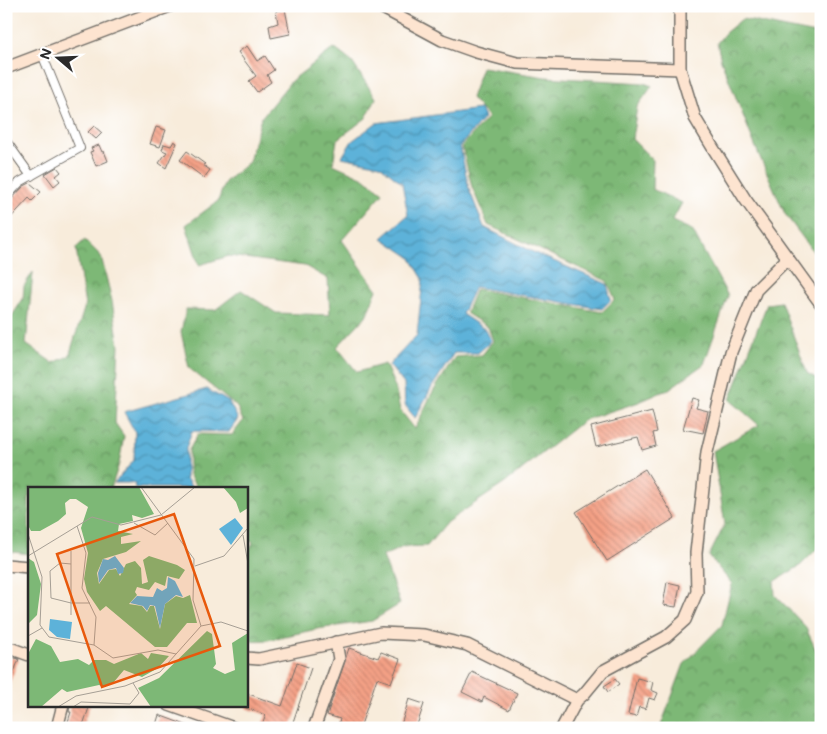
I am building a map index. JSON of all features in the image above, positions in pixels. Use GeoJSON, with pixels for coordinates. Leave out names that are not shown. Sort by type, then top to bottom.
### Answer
{"type":"FeatureCollection","features":[{"type":"Feature","properties":{"kind":"street"},"geometry":{"type":"LineString","coordinates":[[6,68],[170,6]]}},
{"type":"Feature","properties":{"kind":"street"},"geometry":{"type":"LineString","coordinates":[[379,6],[442,40],[476,52],[517,63],[680,69]]}},
{"type":"Feature","properties":{"kind":"street"},"geometry":{"type":"LineString","coordinates":[[680,6],[680,69],[695,118],[745,199],[821,304]]}},
{"type":"Feature","properties":{"kind":"street"},"geometry":{"type":"LineString","coordinates":[[6,197],[20,182],[80,148],[42,54]]}},
{"type":"Feature","properties":{"kind":"street"},"geometry":{"type":"LineString","coordinates":[[6,141],[31,176]]}},
{"type":"Feature","properties":{"kind":"street"},"geometry":{"type":"LineString","coordinates":[[562,728],[577,700],[603,671],[666,637],[685,620],[697,592],[696,553],[707,452],[731,352],[756,290],[788,258]]}},
{"type":"Feature","properties":{"kind":"street"},"geometry":{"type":"LineString","coordinates":[[6,565],[28,567]]}},
{"type":"Feature","properties":{"kind":"street"},"geometry":{"type":"LineString","coordinates":[[248,658],[259,659],[381,633],[424,635],[467,645],[577,700]]}},
{"type":"Feature","properties":{"kind":"street"},"geometry":{"type":"LineString","coordinates":[[314,728],[339,658],[336,642]]}},
{"type":"Feature","properties":{"kind":"street"},"geometry":{"type":"LineString","coordinates":[[7,647],[28,655]]}},
{"type":"Feature","properties":{"kind":"street"},"geometry":{"type":"LineString","coordinates":[[57,728],[63,706]]}},
{"type":"Feature","properties":{"kind":"street"},"geometry":{"type":"LineString","coordinates":[[172,706],[234,728]]}},
{"type":"Feature","properties":{"kind":"green space"},"geometry":{"type":"Polygon","coordinates":[[[742,19],[821,35],[821,262],[785,214],[721,60],[717,43],[725,33],[742,19]]]}},
{"type":"Feature","properties":{"kind":"green space"},"geometry":{"type":"Polygon","coordinates":[[[334,48],[352,62],[376,98],[366,118],[337,140],[333,164],[364,178],[383,193],[342,240],[377,290],[366,316],[337,347],[357,372],[385,364],[395,387],[400,410],[415,429],[431,395],[455,357],[482,355],[493,341],[488,327],[466,313],[476,289],[602,312],[615,299],[607,281],[488,225],[472,187],[462,146],[488,117],[471,98],[482,67],[545,77],[644,83],[652,86],[637,107],[632,139],[653,160],[652,189],[682,203],[672,221],[692,230],[728,296],[704,364],[669,389],[639,402],[584,420],[505,483],[447,522],[427,546],[403,547],[383,556],[400,604],[372,621],[317,629],[268,640],[248,641],[248,553],[253,542],[248,538],[248,487],[196,487],[189,475],[189,450],[198,434],[232,435],[243,421],[237,407],[189,368],[181,332],[186,309],[215,310],[241,290],[276,313],[330,315],[328,279],[305,266],[229,256],[199,265],[186,225],[218,201],[225,182],[249,162],[261,118],[291,81],[334,48]]]}},
{"type":"Feature","properties":{"kind":"green space"},"geometry":{"type":"Polygon","coordinates":[[[85,240],[101,256],[112,301],[119,345],[115,423],[124,436],[119,464],[111,487],[28,487],[28,554],[6,551],[6,325],[23,299],[24,286],[33,272],[26,344],[53,363],[69,356],[85,306],[76,248],[85,240]]]}},
{"type":"Feature","properties":{"kind":"green space"},"geometry":{"type":"Polygon","coordinates":[[[781,302],[807,373],[821,381],[821,545],[801,565],[774,582],[775,595],[805,626],[821,661],[821,728],[660,728],[684,664],[722,625],[732,584],[709,556],[725,524],[713,451],[759,425],[730,400],[767,304],[781,302]]]}},
{"type":"Feature","properties":{"kind":"water"},"geometry":{"type":"Polygon","coordinates":[[[480,109],[484,118],[460,146],[469,189],[484,227],[535,253],[607,284],[611,300],[602,309],[475,287],[462,314],[486,330],[491,341],[478,353],[454,353],[415,418],[405,405],[404,384],[389,365],[417,335],[423,279],[410,257],[382,238],[408,215],[402,183],[380,165],[342,157],[352,141],[376,123],[480,109]]]}},
{"type":"Feature","properties":{"kind":"water"},"geometry":{"type":"Polygon","coordinates":[[[207,389],[229,402],[238,419],[229,432],[192,431],[186,448],[186,478],[191,487],[135,487],[134,483],[114,483],[134,460],[135,432],[124,412],[207,389]]]}},
{"type":"Feature","properties":{"kind":"building"},"geometry":{"type":"Polygon","coordinates":[[[285,9],[290,34],[271,38],[269,26],[278,23],[276,11],[285,9]]]}},
{"type":"Feature","properties":{"kind":"building"},"geometry":{"type":"Polygon","coordinates":[[[247,46],[257,61],[265,56],[274,70],[267,75],[271,82],[257,92],[249,81],[256,76],[238,52],[247,46]]]}},
{"type":"Feature","properties":{"kind":"building"},"geometry":{"type":"Polygon","coordinates":[[[94,126],[102,133],[96,139],[88,132],[94,126]]]}},
{"type":"Feature","properties":{"kind":"building"},"geometry":{"type":"Polygon","coordinates":[[[156,127],[166,130],[160,147],[150,144],[156,127]]]}},
{"type":"Feature","properties":{"kind":"building"},"geometry":{"type":"Polygon","coordinates":[[[174,141],[177,143],[166,168],[159,163],[167,152],[162,150],[164,144],[171,146],[174,141]]]}},
{"type":"Feature","properties":{"kind":"building"},"geometry":{"type":"Polygon","coordinates":[[[99,145],[108,161],[96,166],[90,152],[93,151],[91,148],[99,145]]]}},
{"type":"Feature","properties":{"kind":"building"},"geometry":{"type":"Polygon","coordinates":[[[187,151],[210,170],[204,178],[180,160],[187,151]]]}},
{"type":"Feature","properties":{"kind":"building"},"geometry":{"type":"Polygon","coordinates":[[[57,167],[61,172],[56,176],[60,181],[54,186],[45,174],[57,167]]]}},
{"type":"Feature","properties":{"kind":"building"},"geometry":{"type":"Polygon","coordinates":[[[30,183],[41,192],[32,201],[29,198],[6,223],[6,205],[24,186],[30,183]]]}},
{"type":"Feature","properties":{"kind":"building"},"geometry":{"type":"Polygon","coordinates":[[[692,398],[699,400],[696,408],[708,411],[703,433],[683,429],[692,398]]]}},
{"type":"Feature","properties":{"kind":"building"},"geometry":{"type":"Polygon","coordinates":[[[652,411],[657,432],[653,433],[656,446],[642,450],[638,437],[596,447],[591,427],[652,411]]]}},
{"type":"Feature","properties":{"kind":"building"},"geometry":{"type":"Polygon","coordinates":[[[645,469],[675,518],[607,561],[576,512],[645,469]]]}},
{"type":"Feature","properties":{"kind":"building"},"geometry":{"type":"Polygon","coordinates":[[[667,582],[680,585],[676,607],[663,605],[667,582]]]}},
{"type":"Feature","properties":{"kind":"building"},"geometry":{"type":"Polygon","coordinates":[[[349,648],[378,658],[381,652],[400,659],[391,683],[377,678],[360,728],[337,728],[340,719],[327,715],[349,648]]]}},
{"type":"Feature","properties":{"kind":"building"},"geometry":{"type":"Polygon","coordinates":[[[11,657],[19,659],[7,690],[6,666],[8,666],[11,657]]]}},
{"type":"Feature","properties":{"kind":"building"},"geometry":{"type":"Polygon","coordinates":[[[297,663],[311,668],[291,728],[270,728],[262,725],[266,715],[246,708],[248,706],[248,694],[282,706],[297,663]]]}},
{"type":"Feature","properties":{"kind":"building"},"geometry":{"type":"Polygon","coordinates":[[[472,672],[517,693],[509,710],[484,697],[482,702],[462,692],[472,672]]]}},
{"type":"Feature","properties":{"kind":"building"},"geometry":{"type":"Polygon","coordinates":[[[637,678],[653,682],[651,690],[658,693],[655,700],[649,698],[646,709],[639,707],[636,717],[628,715],[637,678]]]}},
{"type":"Feature","properties":{"kind":"building"},"geometry":{"type":"Polygon","coordinates":[[[615,679],[619,684],[608,692],[604,686],[615,679]]]}},
{"type":"Feature","properties":{"kind":"building"},"geometry":{"type":"Polygon","coordinates":[[[409,699],[424,704],[416,728],[400,728],[409,699]]]}},
{"type":"Feature","properties":{"kind":"building"},"geometry":{"type":"Polygon","coordinates":[[[70,706],[90,706],[82,728],[66,728],[71,712],[69,712],[70,706]]]}},
{"type":"Feature","properties":{"kind":"building"},"geometry":{"type":"Polygon","coordinates":[[[159,715],[191,727],[191,728],[155,728],[159,715]]]}}]}
